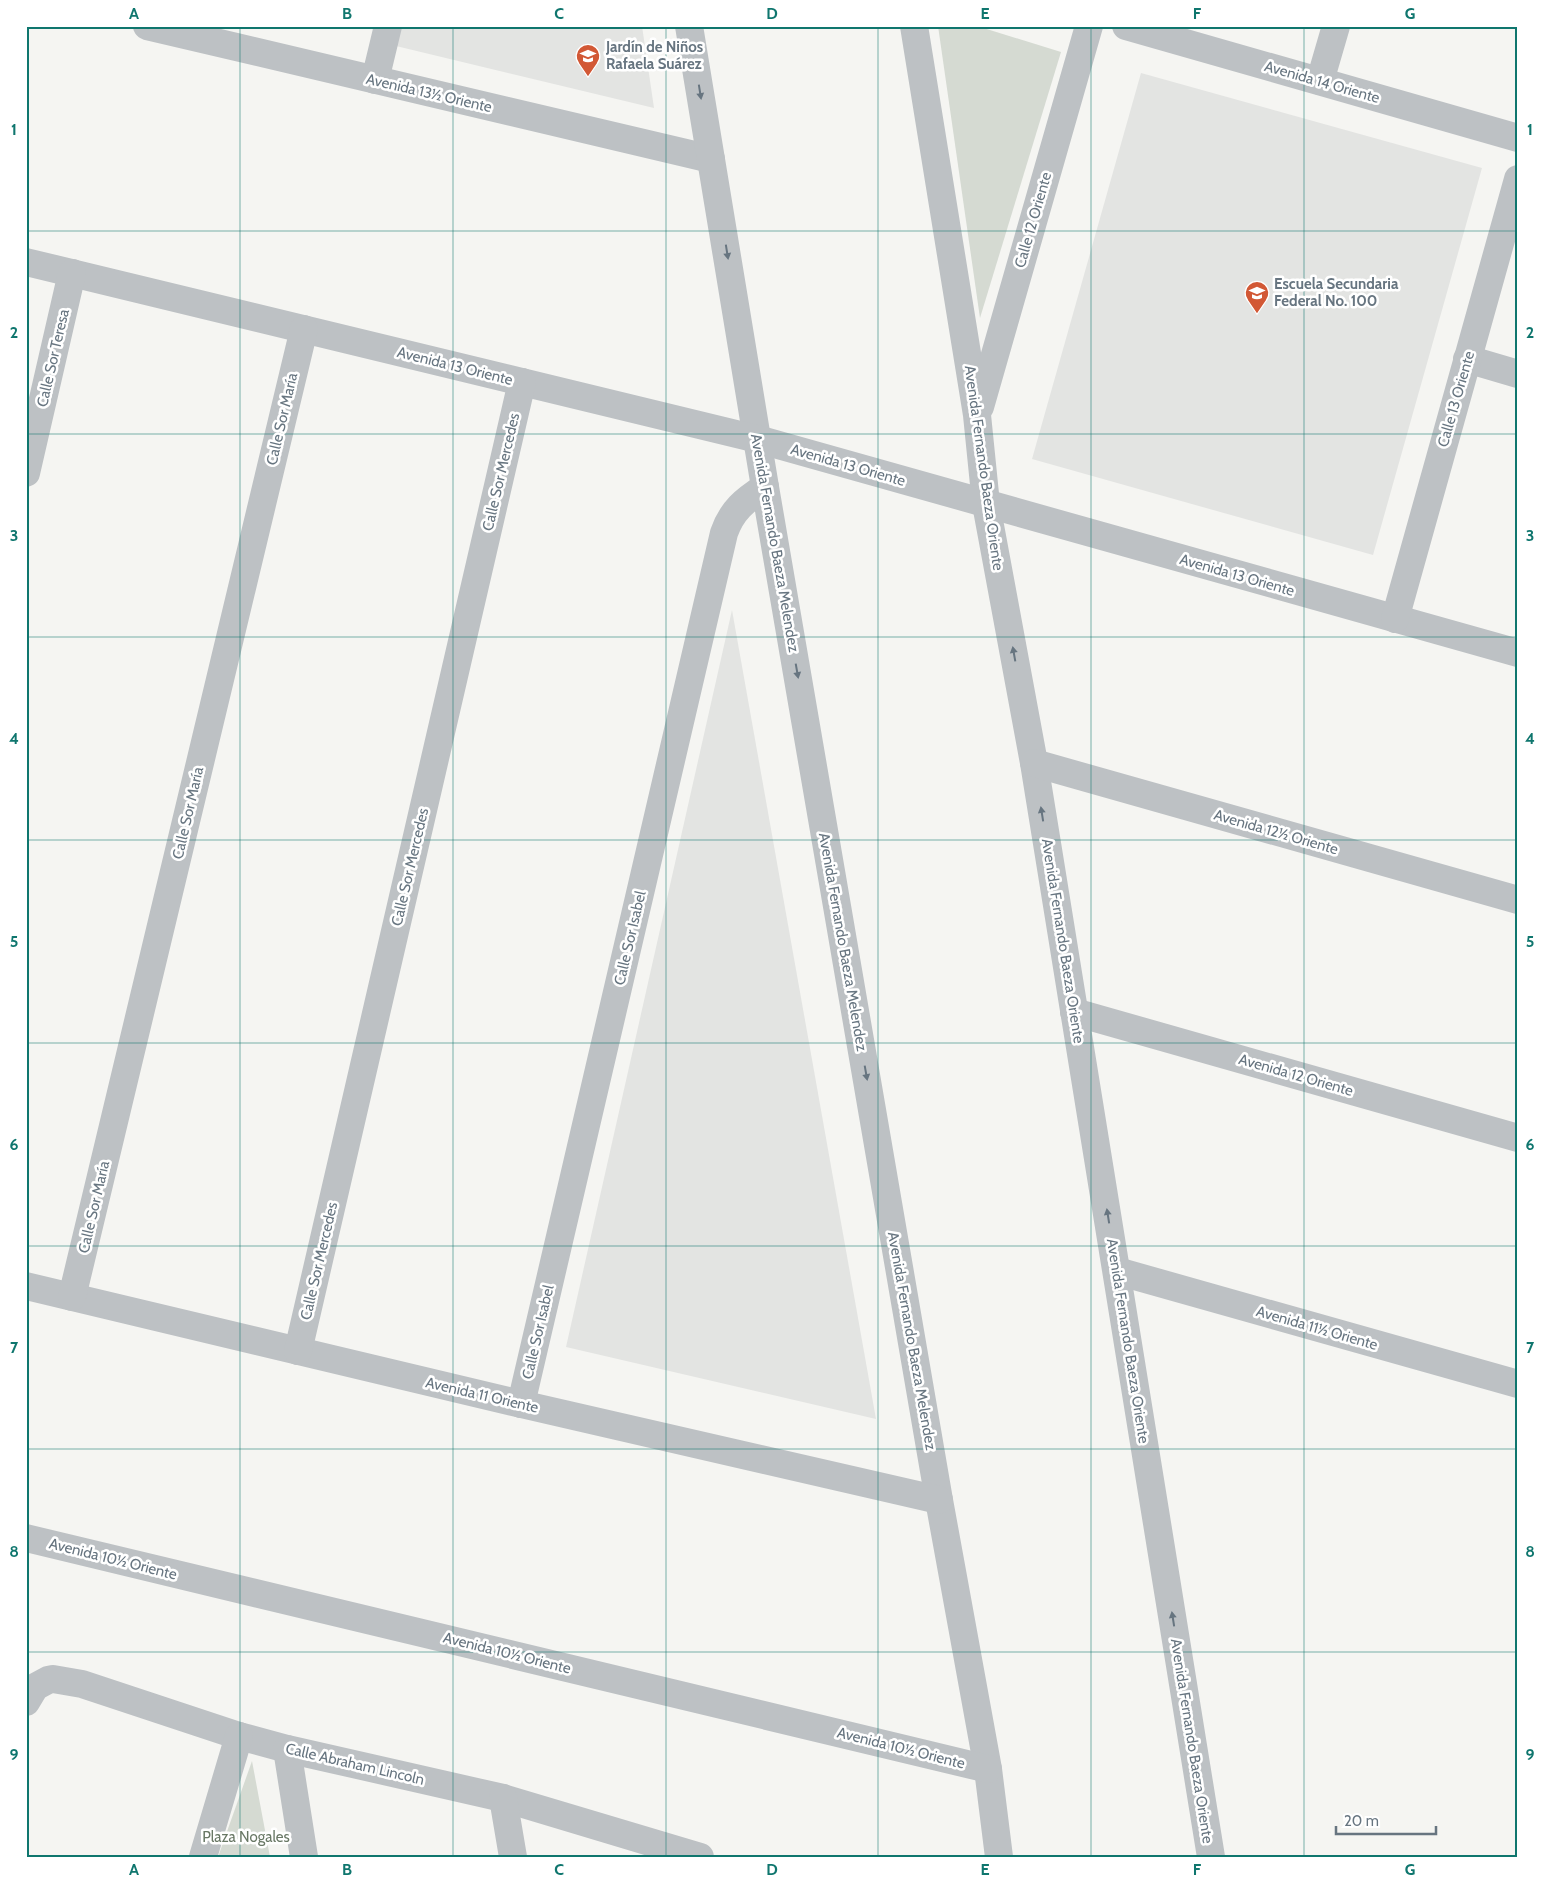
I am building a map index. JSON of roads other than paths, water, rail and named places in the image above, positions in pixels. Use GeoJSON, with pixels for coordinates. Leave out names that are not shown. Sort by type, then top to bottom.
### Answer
{"type":"FeatureCollection","features":[{"type":"Feature","properties":{"kind":"street","name":"Avenida 13½ Oriente"},"geometry":{"type":"LineString","coordinates":[[147,26],[712,159]]}},
{"type":"Feature","properties":{"kind":"street"},"geometry":{"type":"LineString","coordinates":[[375,80],[388,26]]}},
{"type":"Feature","properties":{"kind":"street","name":"Avenida Fernando Baeza Melendez"},"geometry":{"type":"LineString","coordinates":[[690,26],[765,487],[939,1500],[988,1769],[999,1857]]}},
{"type":"Feature","properties":{"kind":"street","name":"Avenida Fernando Baeza Oriente"},"geometry":{"type":"LineString","coordinates":[[914,26],[977,415],[986,504],[1034,763],[1211,1857]]}},
{"type":"Feature","properties":{"kind":"street","name":"Calle 12 Oriente"},"geometry":{"type":"LineString","coordinates":[[977,415],[1089,26]]}},
{"type":"Feature","properties":{"kind":"street","name":"Avenida 14 Oriente"},"geometry":{"type":"LineString","coordinates":[[1126,26],[1518,138]]}},
{"type":"Feature","properties":{"kind":"street"},"geometry":{"type":"LineString","coordinates":[[1320,81],[1336,26]]}},
{"type":"Feature","properties":{"kind":"street","name":"Calle 13 Oriente"},"geometry":{"type":"LineString","coordinates":[[1394,618],[1518,180]]}},
{"type":"Feature","properties":{"kind":"street","name":"Avenida 13 Oriente"},"geometry":{"type":"LineString","coordinates":[[26,262],[757,439],[1518,653]]}},
{"type":"Feature","properties":{"kind":"street","name":"Calle Sor Teresa"},"geometry":{"type":"LineString","coordinates":[[26,473],[72,273]]}},
{"type":"Feature","properties":{"kind":"street","name":"Calle Sor María"},"geometry":{"type":"LineString","coordinates":[[72,1297],[304,329]]}},
{"type":"Feature","properties":{"kind":"street"},"geometry":{"type":"LineString","coordinates":[[1467,359],[1518,374]]}},
{"type":"Feature","properties":{"kind":"street","name":"Calle Sor Mercedes"},"geometry":{"type":"LineString","coordinates":[[298,1351],[522,382]]}},
{"type":"Feature","properties":{"kind":"street","name":"Calle Sor Isabel"},"geometry":{"type":"LineString","coordinates":[[521,1404],[724,533],[728,522],[745,499],[765,487]]}},
{"type":"Feature","properties":{"kind":"street","name":"Avenida 12½ Oriente"},"geometry":{"type":"LineString","coordinates":[[1034,763],[1518,900]]}},
{"type":"Feature","properties":{"kind":"street","name":"Avenida 12 Oriente"},"geometry":{"type":"LineString","coordinates":[[1074,1012],[1518,1138]]}},
{"type":"Feature","properties":{"kind":"street","name":"Avenida 11½ Oriente"},"geometry":{"type":"LineString","coordinates":[[1117,1271],[1518,1384]]}},
{"type":"Feature","properties":{"kind":"street","name":"Avenida 11 Oriente"},"geometry":{"type":"LineString","coordinates":[[26,1286],[521,1404],[939,1500]]}},
{"type":"Feature","properties":{"kind":"street","name":"Avenida 10½ Oriente"},"geometry":{"type":"LineString","coordinates":[[26,1538],[988,1769]]}},
{"type":"Feature","properties":{"kind":"street","name":"Calle Abraham Lincoln"},"geometry":{"type":"LineString","coordinates":[[26,1702],[35,1686],[40,1682],[54,1679],[82,1684],[239,1736],[286,1749],[503,1798],[697,1856]]}},
{"type":"Feature","properties":{"kind":"street"},"geometry":{"type":"LineString","coordinates":[[203,1857],[239,1736]]}},
{"type":"Feature","properties":{"kind":"street"},"geometry":{"type":"LineString","coordinates":[[286,1749],[304,1857]]}},
{"type":"Feature","properties":{"kind":"street"},"geometry":{"type":"LineString","coordinates":[[503,1798],[513,1857]]}},
{"type":"Feature","properties":{"kind":"place","name":"Jardín de Niños Rafaela Suárez"},"geometry":{"type":"Point","coordinates":[588,77]}},
{"type":"Feature","properties":{"kind":"place","name":"Escuela Secundaria Federal No. 100"},"geometry":{"type":"Point","coordinates":[1257,314]}},
{"type":"Feature","properties":{"kind":"park label","name":"Plaza Nogales"},"geometry":{"type":"Point","coordinates":[246,1837]}}]}
